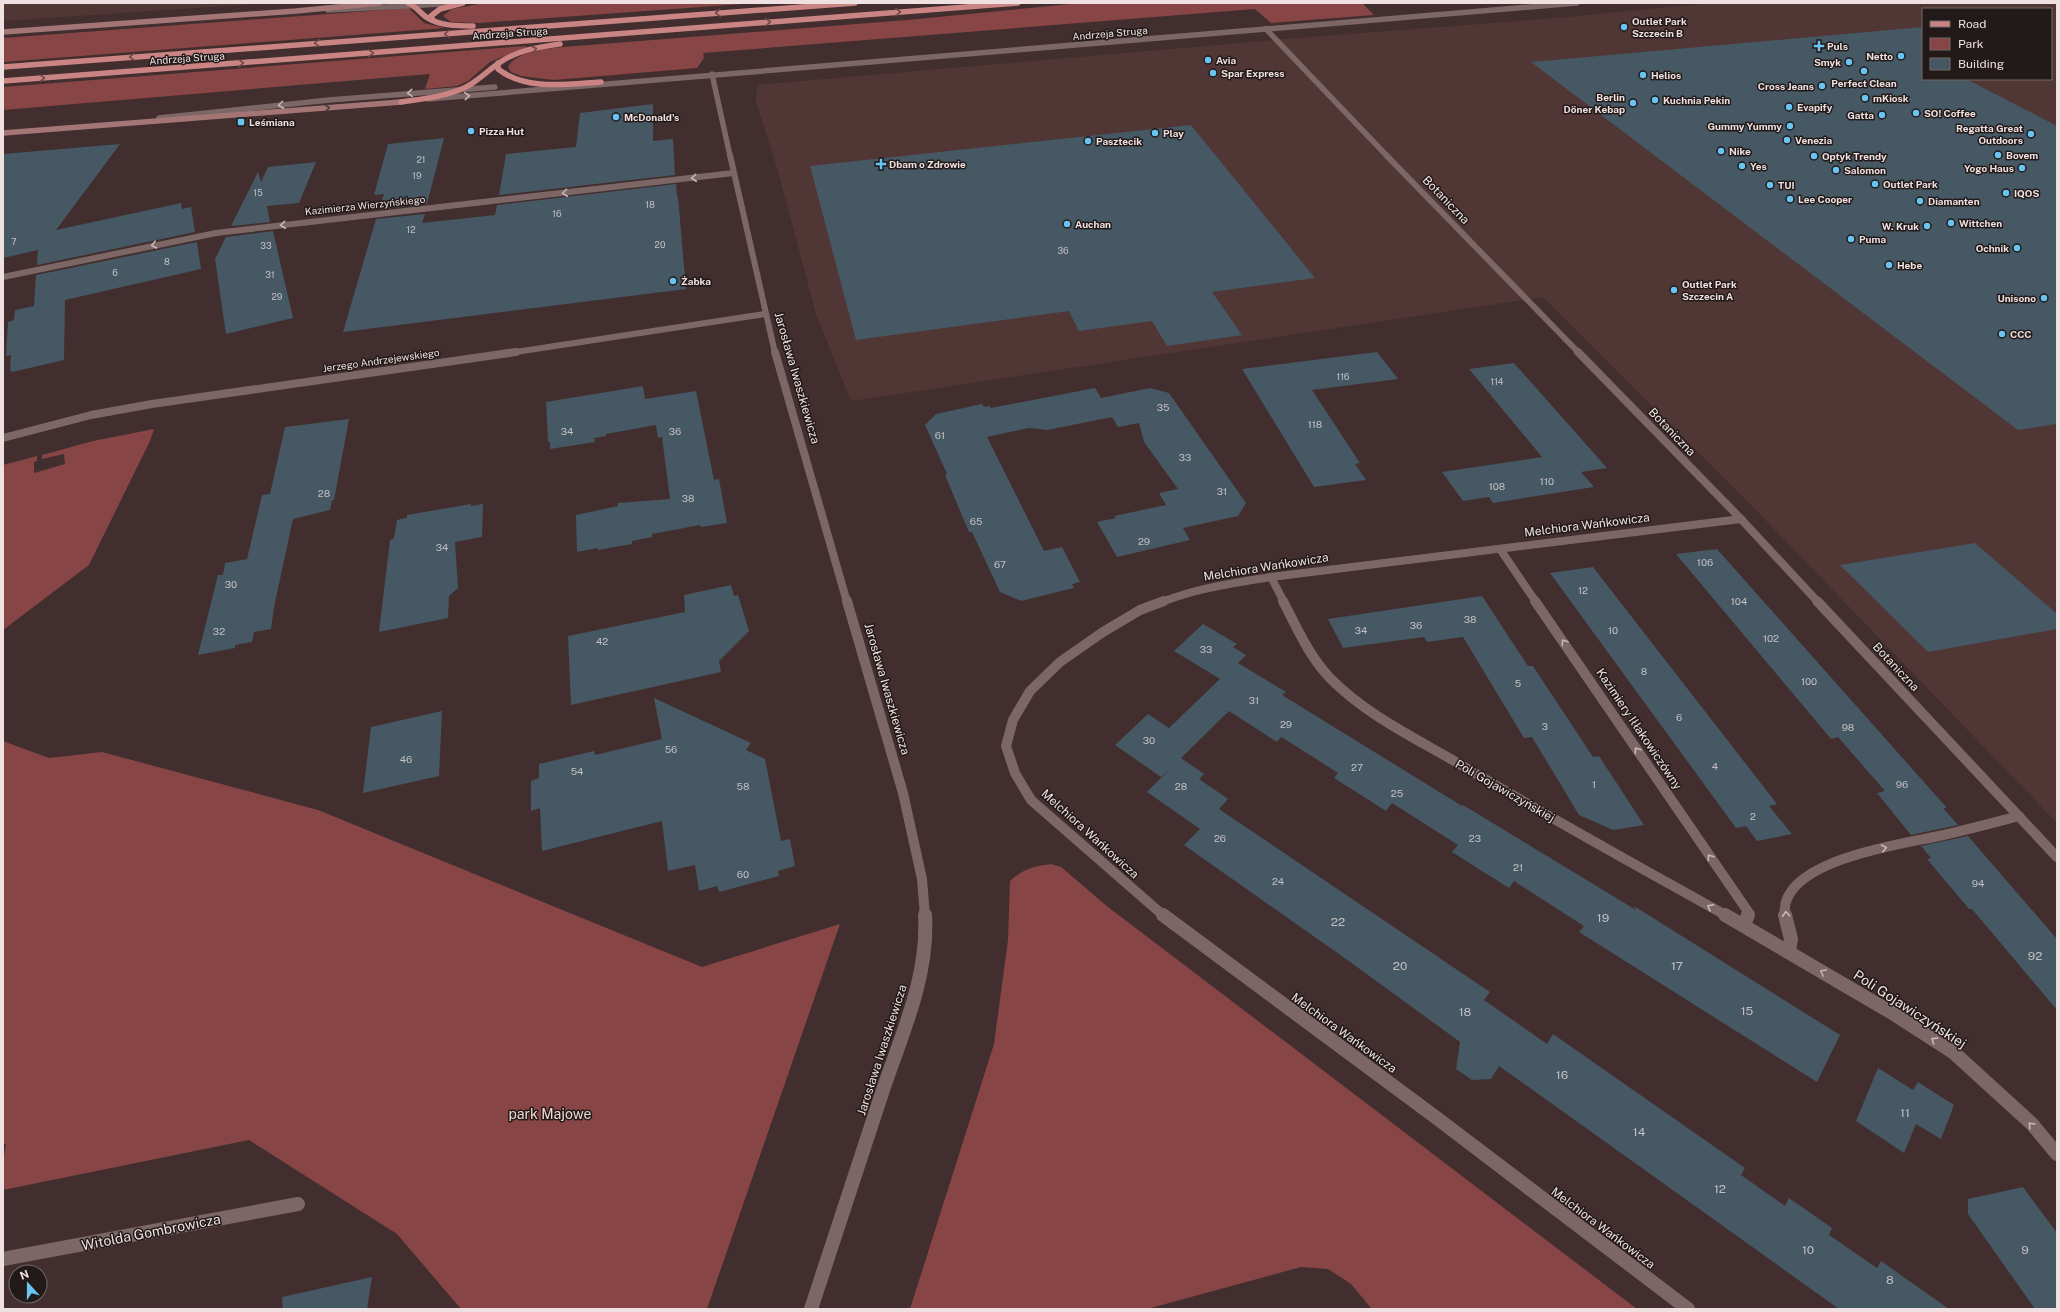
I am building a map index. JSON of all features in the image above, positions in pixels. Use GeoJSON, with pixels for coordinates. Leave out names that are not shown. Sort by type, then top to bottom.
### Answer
{"type":"FeatureCollection","features":[{"type":"Feature","properties":{"kind":"main road"},"geometry":{"type":"LineString","coordinates":[[408,3],[416,6],[424,15],[433,20],[451,25],[484,26],[695,15]]}},
{"type":"Feature","properties":{"kind":"main road"},"geometry":{"type":"LineString","coordinates":[[433,20],[432,14],[438,10],[462,3]]}},
{"type":"Feature","properties":{"kind":"main road","name":"Andrzeja Struga"},"geometry":{"type":"LineString","coordinates":[[3,67],[855,3]]}},
{"type":"Feature","properties":{"kind":"main road","name":"Andrzeja Struga"},"geometry":{"type":"LineString","coordinates":[[3,81],[1018,3]]}},
{"type":"Feature","properties":{"kind":"main road"},"geometry":{"type":"LineString","coordinates":[[400,102],[437,96],[463,89],[474,83],[498,63],[524,52],[566,43],[729,25]]}},
{"type":"Feature","properties":{"kind":"main road"},"geometry":{"type":"LineString","coordinates":[[498,63],[498,69],[504,74],[525,82],[555,84],[601,82]]}},
{"type":"Feature","properties":{"kind":"street"},"geometry":{"type":"LineString","coordinates":[[3,32],[296,11],[380,3]]}},
{"type":"Feature","properties":{"kind":"street"},"geometry":{"type":"LineString","coordinates":[[296,11],[462,3]]}},
{"type":"Feature","properties":{"kind":"street","name":"Andrzeja Struga"},"geometry":{"type":"LineString","coordinates":[[3,133],[400,102],[712,74],[1578,3]]}},
{"type":"Feature","properties":{"kind":"street","name":"Botaniczna"},"geometry":{"type":"LineString","coordinates":[[1266,29],[1408,178],[1741,519],[2057,857]]}},
{"type":"Feature","properties":{"kind":"street","name":"Jarosława Iwaszkiewicza"},"geometry":{"type":"LineString","coordinates":[[712,74],[765,314],[903,793],[922,879],[924,920],[923,951],[917,987],[811,1309]]}},
{"type":"Feature","properties":{"kind":"street","name":"Andrzeja Struga"},"geometry":{"type":"LineString","coordinates":[[109,124],[321,100],[463,89],[645,80]]}},
{"type":"Feature","properties":{"kind":"street","name":"Kazimierza Wierzyńskiego"},"geometry":{"type":"LineString","coordinates":[[3,277],[176,240],[216,233],[733,174]]}},
{"type":"Feature","properties":{"kind":"street","name":"Jerzego Andrzejewskiego"},"geometry":{"type":"LineString","coordinates":[[3,438],[91,415],[152,404],[650,333],[765,314]]}},
{"type":"Feature","properties":{"kind":"street","name":"Melchiora Wańkowicza"},"geometry":{"type":"LineString","coordinates":[[1688,1309],[1438,1119],[1174,924],[1096,859],[1031,800],[1015,773],[1006,746],[1013,720],[1030,691],[1060,662],[1103,632],[1140,610],[1178,595],[1224,584],[1271,577],[1741,519]]}},
{"type":"Feature","properties":{"kind":"street","name":"Kazimiery Iłłakowiczówny"},"geometry":{"type":"LineString","coordinates":[[1500,549],[1748,914],[1744,925]]}},
{"type":"Feature","properties":{"kind":"street","name":"Poli Gojawiczyńskiej"},"geometry":{"type":"LineString","coordinates":[[1271,577],[1311,655],[1330,678],[1355,700],[1399,729],[1536,810],[1744,925],[1894,1014],[1953,1052],[2026,1119],[2057,1154]]}},
{"type":"Feature","properties":{"kind":"street"},"geometry":{"type":"LineString","coordinates":[[1789,952],[1792,939],[1784,915],[1787,897],[1795,884],[1812,872],[1839,860],[1869,851],[2020,816]]}},
{"type":"Feature","properties":{"kind":"street","name":"Witolda Gombrowicza"},"geometry":{"type":"LineString","coordinates":[[3,1259],[298,1204]]}},
{"type":"Feature","properties":{"kind":"shaded area"},"geometry":{"type":"Polygon","coordinates":[[[3,3],[269,3],[3,21],[3,3]]]}},
{"type":"Feature","properties":{"kind":"shaded area"},"geometry":{"type":"Polygon","coordinates":[[[1711,3],[2057,3],[2057,823],[1750,504],[1543,297],[851,401],[816,314],[778,171],[756,102],[757,85],[1297,38],[1557,18],[1711,3]]]}},
{"type":"Feature","properties":{"kind":"green space"},"geometry":{"type":"Polygon","coordinates":[[[483,3],[756,3],[479,23],[451,22],[443,16],[452,9],[483,3]]]}},
{"type":"Feature","properties":{"kind":"green space"},"geometry":{"type":"Polygon","coordinates":[[[1081,3],[1362,3],[1374,15],[1271,23],[1255,9],[703,53],[704,58],[697,68],[554,80],[521,76],[511,72],[508,67],[518,57],[525,54],[563,47],[907,20],[1081,3]]]}},
{"type":"Feature","properties":{"kind":"green space"},"geometry":{"type":"Polygon","coordinates":[[[409,8],[424,23],[445,28],[3,62],[3,38],[409,8]]]}},
{"type":"Feature","properties":{"kind":"green space"},"geometry":{"type":"Polygon","coordinates":[[[527,47],[490,62],[468,81],[457,86],[425,89],[430,74],[3,110],[3,87],[527,47]]]}},
{"type":"Feature","properties":{"kind":"green space"},"geometry":{"type":"Polygon","coordinates":[[[154,429],[150,441],[89,565],[3,630],[3,465],[37,456],[37,461],[34,462],[34,473],[65,464],[64,454],[42,459],[42,455],[93,441],[154,429]]]}},
{"type":"Feature","properties":{"kind":"green space","name":"park Majowe"},"geometry":{"type":"Polygon","coordinates":[[[3,741],[49,758],[102,752],[318,810],[702,967],[840,924],[707,1309],[461,1309],[397,1234],[249,1140],[3,1190],[3,1163],[6,1144],[3,1144],[3,741]]]}},
{"type":"Feature","properties":{"kind":"green space"},"geometry":{"type":"Polygon","coordinates":[[[1051,864],[1061,867],[1108,907],[1637,1309],[1372,1309],[1351,1284],[1328,1269],[1301,1267],[1147,1309],[910,1309],[994,1044],[1008,940],[1010,881],[1029,869],[1051,864]]]}},
{"type":"Feature","properties":{"kind":"building","name":"Outlet Park"},"geometry":{"type":"Polygon","coordinates":[[[1922,27],[1922,80],[1968,80],[2057,126],[2057,424],[2018,430],[1531,62],[1922,27]]]}},
{"type":"Feature","properties":{"kind":"building"},"geometry":{"type":"Polygon","coordinates":[[[653,104],[653,141],[673,139],[675,175],[499,195],[506,154],[576,147],[580,113],[653,104]]]}},
{"type":"Feature","properties":{"kind":"building"},"geometry":{"type":"Polygon","coordinates":[[[1191,125],[1315,278],[1212,292],[1242,335],[1167,346],[1152,321],[1079,331],[1069,311],[856,340],[810,166],[1191,125]]]}},
{"type":"Feature","properties":{"kind":"building"},"geometry":{"type":"Polygon","coordinates":[[[444,138],[427,204],[379,209],[384,194],[374,195],[388,144],[444,138]]]}},
{"type":"Feature","properties":{"kind":"building"},"geometry":{"type":"Polygon","coordinates":[[[120,144],[56,230],[181,203],[182,209],[191,207],[195,232],[37,265],[38,250],[3,258],[3,154],[120,144]]]}},
{"type":"Feature","properties":{"kind":"building"},"geometry":{"type":"Polygon","coordinates":[[[316,162],[299,203],[267,206],[270,222],[231,226],[258,172],[261,182],[268,167],[316,162]]]}},
{"type":"Feature","properties":{"kind":"building"},"geometry":{"type":"Polygon","coordinates":[[[676,184],[686,289],[343,332],[376,219],[425,214],[422,223],[495,215],[497,205],[676,184]]]}},
{"type":"Feature","properties":{"kind":"building"},"geometry":{"type":"Polygon","coordinates":[[[273,231],[293,318],[226,334],[215,259],[226,237],[273,231]]]}},
{"type":"Feature","properties":{"kind":"building"},"geometry":{"type":"Polygon","coordinates":[[[197,242],[201,269],[65,300],[64,360],[12,372],[10,370],[11,355],[6,356],[8,322],[14,320],[15,310],[34,306],[36,275],[197,242]]]}},
{"type":"Feature","properties":{"kind":"building"},"geometry":{"type":"Polygon","coordinates":[[[1377,352],[1398,379],[1312,390],[1360,463],[1355,464],[1366,480],[1314,487],[1242,369],[1377,352]]]}},
{"type":"Feature","properties":{"kind":"building"},"geometry":{"type":"Polygon","coordinates":[[[1514,363],[1607,468],[1581,472],[1594,487],[1493,503],[1489,497],[1463,501],[1442,472],[1542,457],[1469,369],[1514,363]]]}},
{"type":"Feature","properties":{"kind":"building"},"geometry":{"type":"Polygon","coordinates":[[[643,386],[645,399],[696,391],[714,480],[719,479],[727,523],[701,527],[700,525],[652,534],[652,537],[632,541],[632,544],[577,552],[576,515],[618,506],[618,503],[670,499],[662,437],[658,438],[656,425],[606,434],[606,436],[594,438],[595,442],[550,449],[550,442],[548,442],[546,402],[643,386]]]}},
{"type":"Feature","properties":{"kind":"building"},"geometry":{"type":"Polygon","coordinates":[[[1095,388],[1101,398],[1150,388],[1169,393],[1246,503],[1238,516],[1183,528],[1190,540],[1117,557],[1097,522],[1116,518],[1114,516],[1166,505],[1159,493],[1178,489],[1144,442],[1139,423],[1118,427],[1112,417],[1047,430],[1029,428],[987,437],[1044,551],[1062,547],[1080,582],[1072,584],[1074,588],[1021,601],[1000,592],[972,532],[969,532],[945,475],[947,474],[925,425],[936,414],[982,404],[984,407],[990,406],[991,408],[1095,388]]]}},
{"type":"Feature","properties":{"kind":"building"},"geometry":{"type":"Polygon","coordinates":[[[349,419],[334,500],[332,500],[330,510],[293,519],[274,607],[271,629],[254,632],[252,642],[235,645],[235,648],[198,655],[218,575],[223,575],[225,563],[247,559],[262,495],[270,494],[285,427],[349,419]]]}},
{"type":"Feature","properties":{"kind":"building"},"geometry":{"type":"Polygon","coordinates":[[[471,504],[471,506],[483,504],[482,537],[455,542],[458,588],[449,596],[448,618],[379,632],[390,540],[394,538],[397,520],[407,518],[407,515],[471,504]]]}},
{"type":"Feature","properties":{"kind":"building"},"geometry":{"type":"Polygon","coordinates":[[[1975,543],[2057,614],[2057,629],[1928,652],[1840,565],[1975,543]]]}},
{"type":"Feature","properties":{"kind":"building"},"geometry":{"type":"Polygon","coordinates":[[[1717,549],[1947,808],[1943,808],[1958,825],[1911,835],[1877,793],[1885,791],[1838,737],[1831,739],[1676,554],[1717,549]]]}},
{"type":"Feature","properties":{"kind":"building"},"geometry":{"type":"Polygon","coordinates":[[[1593,567],[1777,804],[1769,806],[1792,834],[1757,841],[1746,826],[1736,828],[1550,573],[1593,567]]]}},
{"type":"Feature","properties":{"kind":"building"},"geometry":{"type":"Polygon","coordinates":[[[731,585],[734,596],[738,595],[749,631],[719,661],[721,672],[571,705],[568,636],[685,612],[684,595],[731,585]]]}},
{"type":"Feature","properties":{"kind":"building"},"geometry":{"type":"Polygon","coordinates":[[[1482,596],[1528,666],[1533,666],[1593,757],[1599,756],[1644,825],[1613,830],[1579,815],[1532,737],[1524,738],[1463,637],[1427,642],[1424,637],[1343,648],[1328,619],[1482,596]]]}},
{"type":"Feature","properties":{"kind":"building"},"geometry":{"type":"Polygon","coordinates":[[[1203,624],[1237,644],[1233,647],[1246,655],[1238,663],[1286,692],[1282,695],[1462,806],[1463,805],[1636,910],[1634,906],[1840,1035],[1817,1082],[1579,932],[1584,926],[1514,881],[1509,888],[1452,852],[1458,845],[1392,803],[1386,811],[1334,778],[1338,773],[1310,755],[1281,737],[1277,742],[1229,711],[1181,758],[1204,774],[1199,779],[1228,799],[1219,809],[1490,992],[1484,1000],[1547,1044],[1553,1034],[1745,1168],[1741,1175],[1785,1206],[1789,1198],[1832,1228],[1829,1235],[1877,1268],[1881,1261],[1949,1309],[1839,1309],[1499,1066],[1491,1079],[1472,1080],[1456,1069],[1460,1042],[1346,959],[1184,845],[1200,829],[1147,792],[1171,768],[1161,777],[1115,745],[1148,714],[1169,728],[1220,679],[1174,651],[1203,624]]]}},
{"type":"Feature","properties":{"kind":"building"},"geometry":{"type":"Polygon","coordinates":[[[654,698],[751,743],[746,750],[765,759],[781,841],[790,839],[795,866],[778,871],[779,876],[719,892],[717,886],[699,891],[695,865],[668,871],[662,821],[542,851],[540,808],[531,811],[531,781],[539,778],[539,764],[594,751],[595,755],[662,739],[654,698]]]}},
{"type":"Feature","properties":{"kind":"building"},"geometry":{"type":"Polygon","coordinates":[[[442,711],[439,776],[363,793],[371,727],[442,711]]]}},
{"type":"Feature","properties":{"kind":"building"},"geometry":{"type":"Polygon","coordinates":[[[1968,836],[2057,939],[2057,1010],[1972,909],[1969,909],[1927,859],[1931,858],[1921,846],[1968,836]]]}},
{"type":"Feature","properties":{"kind":"building"},"geometry":{"type":"Polygon","coordinates":[[[1878,1068],[1913,1090],[1918,1082],[1954,1105],[1941,1139],[1916,1124],[1904,1153],[1856,1121],[1878,1068]]]}},
{"type":"Feature","properties":{"kind":"building"},"geometry":{"type":"Polygon","coordinates":[[[2023,1187],[2057,1233],[2057,1309],[2035,1309],[1968,1214],[1968,1199],[2023,1187]]]}},
{"type":"Feature","properties":{"kind":"building"},"geometry":{"type":"Polygon","coordinates":[[[372,1277],[367,1309],[283,1309],[282,1297],[372,1277]]]}},
{"type":"Feature","properties":{"kind":"place","name":"Outlet Park Szczecin B"},"geometry":{"type":"Point","coordinates":[1624,27]}},
{"type":"Feature","properties":{"kind":"place","name":"Puls"},"geometry":{"type":"Point","coordinates":[1819,46]}},
{"type":"Feature","properties":{"kind":"place","name":"Netto"},"geometry":{"type":"Point","coordinates":[1901,56]}},
{"type":"Feature","properties":{"kind":"place","name":"Avia"},"geometry":{"type":"Point","coordinates":[1208,60]}},
{"type":"Feature","properties":{"kind":"place","name":"Smyk"},"geometry":{"type":"Point","coordinates":[1849,62]}},
{"type":"Feature","properties":{"kind":"place","name":"Perfect Clean"},"geometry":{"type":"Point","coordinates":[1864,71]}},
{"type":"Feature","properties":{"kind":"place","name":"Spar Express"},"geometry":{"type":"Point","coordinates":[1213,73]}},
{"type":"Feature","properties":{"kind":"place","name":"Helios"},"geometry":{"type":"Point","coordinates":[1643,75]}},
{"type":"Feature","properties":{"kind":"place","name":"Cross Jeans"},"geometry":{"type":"Point","coordinates":[1822,86]}},
{"type":"Feature","properties":{"kind":"place","name":"mKiosk"},"geometry":{"type":"Point","coordinates":[1865,98]}},
{"type":"Feature","properties":{"kind":"place","name":"Kuchnia Pekin"},"geometry":{"type":"Point","coordinates":[1655,100]}},
{"type":"Feature","properties":{"kind":"place","name":"Berlin Döner Kebap"},"geometry":{"type":"Point","coordinates":[1633,103]}},
{"type":"Feature","properties":{"kind":"place","name":"Evapify"},"geometry":{"type":"Point","coordinates":[1789,107]}},
{"type":"Feature","properties":{"kind":"place","name":"SO! Coffee"},"geometry":{"type":"Point","coordinates":[1916,113]}},
{"type":"Feature","properties":{"kind":"place","name":"Gatta"},"geometry":{"type":"Point","coordinates":[1882,115]}},
{"type":"Feature","properties":{"kind":"place","name":"McDonald's"},"geometry":{"type":"Point","coordinates":[616,117]}},
{"type":"Feature","properties":{"kind":"place","name":"Leśmiana"},"geometry":{"type":"Point","coordinates":[241,122]}},
{"type":"Feature","properties":{"kind":"place","name":"Gummy Yummy"},"geometry":{"type":"Point","coordinates":[1790,126]}},
{"type":"Feature","properties":{"kind":"place","name":"Pizza Hut"},"geometry":{"type":"Point","coordinates":[471,131]}},
{"type":"Feature","properties":{"kind":"place","name":"Play"},"geometry":{"type":"Point","coordinates":[1155,133]}},
{"type":"Feature","properties":{"kind":"place","name":"Regatta Great Outdoors"},"geometry":{"type":"Point","coordinates":[2031,134]}},
{"type":"Feature","properties":{"kind":"place","name":"Venezia"},"geometry":{"type":"Point","coordinates":[1787,140]}},
{"type":"Feature","properties":{"kind":"place","name":"Pasztecik"},"geometry":{"type":"Point","coordinates":[1088,141]}},
{"type":"Feature","properties":{"kind":"place","name":"Nike"},"geometry":{"type":"Point","coordinates":[1721,151]}},
{"type":"Feature","properties":{"kind":"place","name":"Bovem"},"geometry":{"type":"Point","coordinates":[1998,155]}},
{"type":"Feature","properties":{"kind":"place","name":"Optyk Trendy"},"geometry":{"type":"Point","coordinates":[1814,156]}},
{"type":"Feature","properties":{"kind":"place","name":"Dbam o Zdrowie"},"geometry":{"type":"Point","coordinates":[881,164]}},
{"type":"Feature","properties":{"kind":"place","name":"Yes"},"geometry":{"type":"Point","coordinates":[1742,166]}},
{"type":"Feature","properties":{"kind":"place","name":"Yogo Haus"},"geometry":{"type":"Point","coordinates":[2022,168]}},
{"type":"Feature","properties":{"kind":"place","name":"Salomon"},"geometry":{"type":"Point","coordinates":[1836,170]}},
{"type":"Feature","properties":{"kind":"place","name":"Outlet Park"},"geometry":{"type":"Point","coordinates":[1875,184]}},
{"type":"Feature","properties":{"kind":"place","name":"TUI"},"geometry":{"type":"Point","coordinates":[1770,185]}},
{"type":"Feature","properties":{"kind":"place","name":"IQOS"},"geometry":{"type":"Point","coordinates":[2006,193]}},
{"type":"Feature","properties":{"kind":"place","name":"Lee Cooper"},"geometry":{"type":"Point","coordinates":[1790,199]}},
{"type":"Feature","properties":{"kind":"place","name":"Diamanten"},"geometry":{"type":"Point","coordinates":[1920,201]}},
{"type":"Feature","properties":{"kind":"place","name":"Wittchen"},"geometry":{"type":"Point","coordinates":[1951,223]}},
{"type":"Feature","properties":{"kind":"place","name":"Auchan"},"geometry":{"type":"Point","coordinates":[1067,224]}},
{"type":"Feature","properties":{"kind":"place","name":"W. Kruk"},"geometry":{"type":"Point","coordinates":[1927,226]}},
{"type":"Feature","properties":{"kind":"place","name":"Puma"},"geometry":{"type":"Point","coordinates":[1851,239]}},
{"type":"Feature","properties":{"kind":"place","name":"Ochnik"},"geometry":{"type":"Point","coordinates":[2017,248]}},
{"type":"Feature","properties":{"kind":"place","name":"Hebe"},"geometry":{"type":"Point","coordinates":[1889,265]}},
{"type":"Feature","properties":{"kind":"place","name":"Żabka"},"geometry":{"type":"Point","coordinates":[673,281]}},
{"type":"Feature","properties":{"kind":"place","name":"Outlet Park Szczecin A"},"geometry":{"type":"Point","coordinates":[1674,290]}},
{"type":"Feature","properties":{"kind":"place","name":"Unisono"},"geometry":{"type":"Point","coordinates":[2044,298]}},
{"type":"Feature","properties":{"kind":"place","name":"CCC"},"geometry":{"type":"Point","coordinates":[2002,334]}}]}
